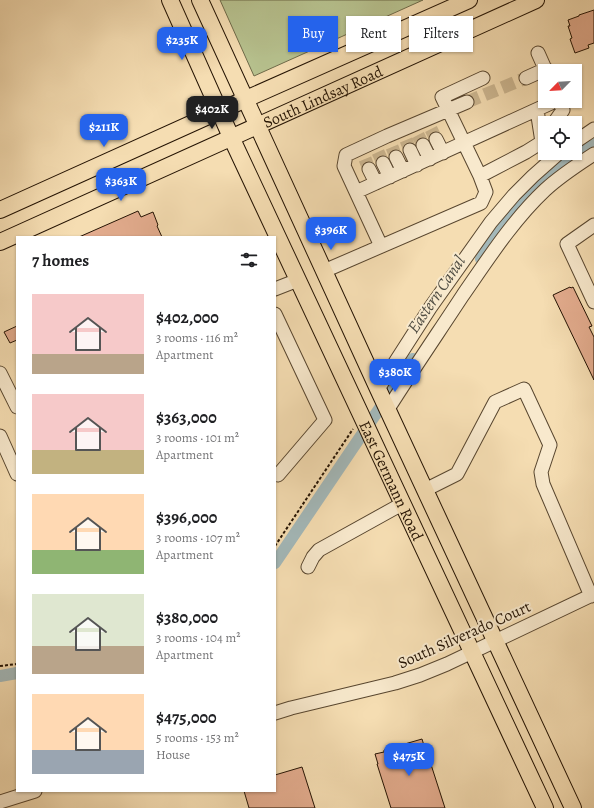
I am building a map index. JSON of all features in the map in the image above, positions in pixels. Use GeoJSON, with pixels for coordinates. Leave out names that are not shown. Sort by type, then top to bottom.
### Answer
{"type":"FeatureCollection","features":[{"type":"Feature","properties":{"kind":"main road","name":"East Germann Road"},"geometry":{"type":"LineString","coordinates":[[170,0],[231,137],[545,808]]}},
{"type":"Feature","properties":{"kind":"main road","name":"East Germann Road"},"geometry":{"type":"LineString","coordinates":[[200,0],[378,389],[574,808]]}},
{"type":"Feature","properties":{"kind":"main road","name":"South Lindsay Road"},"geometry":{"type":"LineString","coordinates":[[0,210],[469,0]]}},
{"type":"Feature","properties":{"kind":"main road","name":"South Lindsay Road"},"geometry":{"type":"LineString","coordinates":[[0,242],[536,0]]}},
{"type":"Feature","properties":{"kind":"street"},"geometry":{"type":"LineString","coordinates":[[538,53],[543,64]]}},
{"type":"Feature","properties":{"kind":"street"},"geometry":{"type":"LineString","coordinates":[[526,78],[538,73]]}},
{"type":"Feature","properties":{"kind":"street"},"geometry":{"type":"LineString","coordinates":[[324,271],[481,203],[486,192],[480,176],[442,97],[483,78]]}},
{"type":"Feature","properties":{"kind":"street"},"geometry":{"type":"LineString","coordinates":[[381,246],[344,166],[346,155],[365,159],[431,129],[448,110],[467,102]]}},
{"type":"Feature","properties":{"kind":"street"},"geometry":{"type":"LineString","coordinates":[[356,192],[542,108]]}},
{"type":"Feature","properties":{"kind":"street"},"geometry":{"type":"LineString","coordinates":[[559,116],[563,110],[561,108]]}},
{"type":"Feature","properties":{"kind":"street"},"geometry":{"type":"LineString","coordinates":[[537,110],[538,116]]}},
{"type":"Feature","properties":{"kind":"street"},"geometry":{"type":"LineString","coordinates":[[431,129],[443,153]]}},
{"type":"Feature","properties":{"kind":"street"},"geometry":{"type":"LineString","coordinates":[[582,137],[594,129]]}},
{"type":"Feature","properties":{"kind":"street"},"geometry":{"type":"LineString","coordinates":[[418,135],[430,159]]}},
{"type":"Feature","properties":{"kind":"street"},"geometry":{"type":"LineString","coordinates":[[406,140],[417,165]]}},
{"type":"Feature","properties":{"kind":"street"},"geometry":{"type":"LineString","coordinates":[[480,176],[526,152],[538,144]]}},
{"type":"Feature","properties":{"kind":"street"},"geometry":{"type":"LineString","coordinates":[[392,147],[403,171]]}},
{"type":"Feature","properties":{"kind":"street"},"geometry":{"type":"LineString","coordinates":[[378,153],[390,177]]}},
{"type":"Feature","properties":{"kind":"street"},"geometry":{"type":"LineString","coordinates":[[388,409],[472,282],[526,210],[546,189],[594,154]]}},
{"type":"Feature","properties":{"kind":"street"},"geometry":{"type":"LineString","coordinates":[[365,159],[376,183]]}},
{"type":"Feature","properties":{"kind":"street"},"geometry":{"type":"LineString","coordinates":[[378,389],[430,308],[491,222],[527,181],[551,160]]}},
{"type":"Feature","properties":{"kind":"street"},"geometry":{"type":"LineString","coordinates":[[594,225],[567,244],[594,302]]}},
{"type":"Feature","properties":{"kind":"street"},"geometry":{"type":"LineString","coordinates":[[276,289],[298,280]]}},
{"type":"Feature","properties":{"kind":"street"},"geometry":{"type":"LineString","coordinates":[[276,316],[325,420],[278,475]]}},
{"type":"Feature","properties":{"kind":"street"},"geometry":{"type":"LineString","coordinates":[[0,373],[16,405]]}},
{"type":"Feature","properties":{"kind":"street"},"geometry":{"type":"LineString","coordinates":[[425,490],[457,474],[495,402],[524,389],[550,446],[541,472],[543,484],[593,595]]}},
{"type":"Feature","properties":{"kind":"street"},"geometry":{"type":"LineString","coordinates":[[0,436],[16,472]]}},
{"type":"Feature","properties":{"kind":"street"},"geometry":{"type":"LineString","coordinates":[[308,566],[319,550],[402,504]]}},
{"type":"Feature","properties":{"kind":"street","name":"South Silverado Court"},"geometry":{"type":"LineString","coordinates":[[276,713],[297,706],[395,683],[447,664],[593,595]]}},
{"type":"Feature","properties":{"kind":"street"},"geometry":{"type":"LineString","coordinates":[[0,802],[32,792]]}},
{"type":"Feature","properties":{"kind":"path"},"geometry":{"type":"LineString","coordinates":[[276,545],[362,416]]}},
{"type":"Feature","properties":{"kind":"path"},"geometry":{"type":"LineString","coordinates":[[0,666],[16,664]]}},
{"type":"Feature","properties":{"kind":"green space"},"geometry":{"type":"Polygon","coordinates":[[[220,0],[423,0],[387,16],[346,16],[346,35],[338,38],[338,16],[288,16],[288,52],[307,52],[254,76],[220,0]]]}},
{"type":"Feature","properties":{"kind":"building"},"geometry":{"type":"Polygon","coordinates":[[[594,10],[594,43],[588,45],[589,48],[575,53],[570,39],[572,38],[568,26],[570,26],[568,20],[594,10]]]}},
{"type":"Feature","properties":{"kind":"building"},"geometry":{"type":"Polygon","coordinates":[[[138,211],[141,217],[153,212],[162,236],[81,236],[138,211]]]}},
{"type":"Feature","properties":{"kind":"building"},"geometry":{"type":"Polygon","coordinates":[[[573,287],[592,326],[589,327],[594,337],[594,380],[553,295],[573,287]]]}},
{"type":"Feature","properties":{"kind":"building"},"geometry":{"type":"Polygon","coordinates":[[[16,326],[16,340],[10,343],[4,332],[16,326]]]}},
{"type":"Feature","properties":{"kind":"building"},"geometry":{"type":"Polygon","coordinates":[[[422,739],[445,808],[391,808],[375,754],[422,739]]]}},
{"type":"Feature","properties":{"kind":"building"},"geometry":{"type":"Polygon","coordinates":[[[302,767],[315,808],[249,808],[244,792],[276,792],[276,775],[302,767]]]}},
{"type":"Feature","properties":{"kind":"waterway","name":"Eastern Canal"},"geometry":{"type":"LineString","coordinates":[[481,259],[504,224],[546,177],[594,144]]}},
{"type":"Feature","properties":{"kind":"waterway","name":"Eastern Canal"},"geometry":{"type":"LineString","coordinates":[[276,562],[413,359]]}},
{"type":"Feature","properties":{"kind":"waterway","name":"Eastern Canal"},"geometry":{"type":"LineString","coordinates":[[0,676],[16,673]]}},
{"type":"Feature","properties":{"kind":"tunnel"},"geometry":{"type":"LineString","coordinates":[[467,102],[526,78]]}},
{"type":"Feature","properties":{"kind":"tunnel"},"geometry":{"type":"LineString","coordinates":[[431,129],[436,139]]}},
{"type":"Feature","properties":{"kind":"tunnel"},"geometry":{"type":"LineString","coordinates":[[418,135],[423,145]]}},
{"type":"Feature","properties":{"kind":"tunnel"},"geometry":{"type":"LineString","coordinates":[[406,140],[410,150]]}},
{"type":"Feature","properties":{"kind":"tunnel"},"geometry":{"type":"LineString","coordinates":[[392,147],[396,157]]}},
{"type":"Feature","properties":{"kind":"tunnel"},"geometry":{"type":"LineString","coordinates":[[378,152],[383,163]]}},
{"type":"Feature","properties":{"kind":"tunnel"},"geometry":{"type":"LineString","coordinates":[[365,159],[369,169]]}}]}
